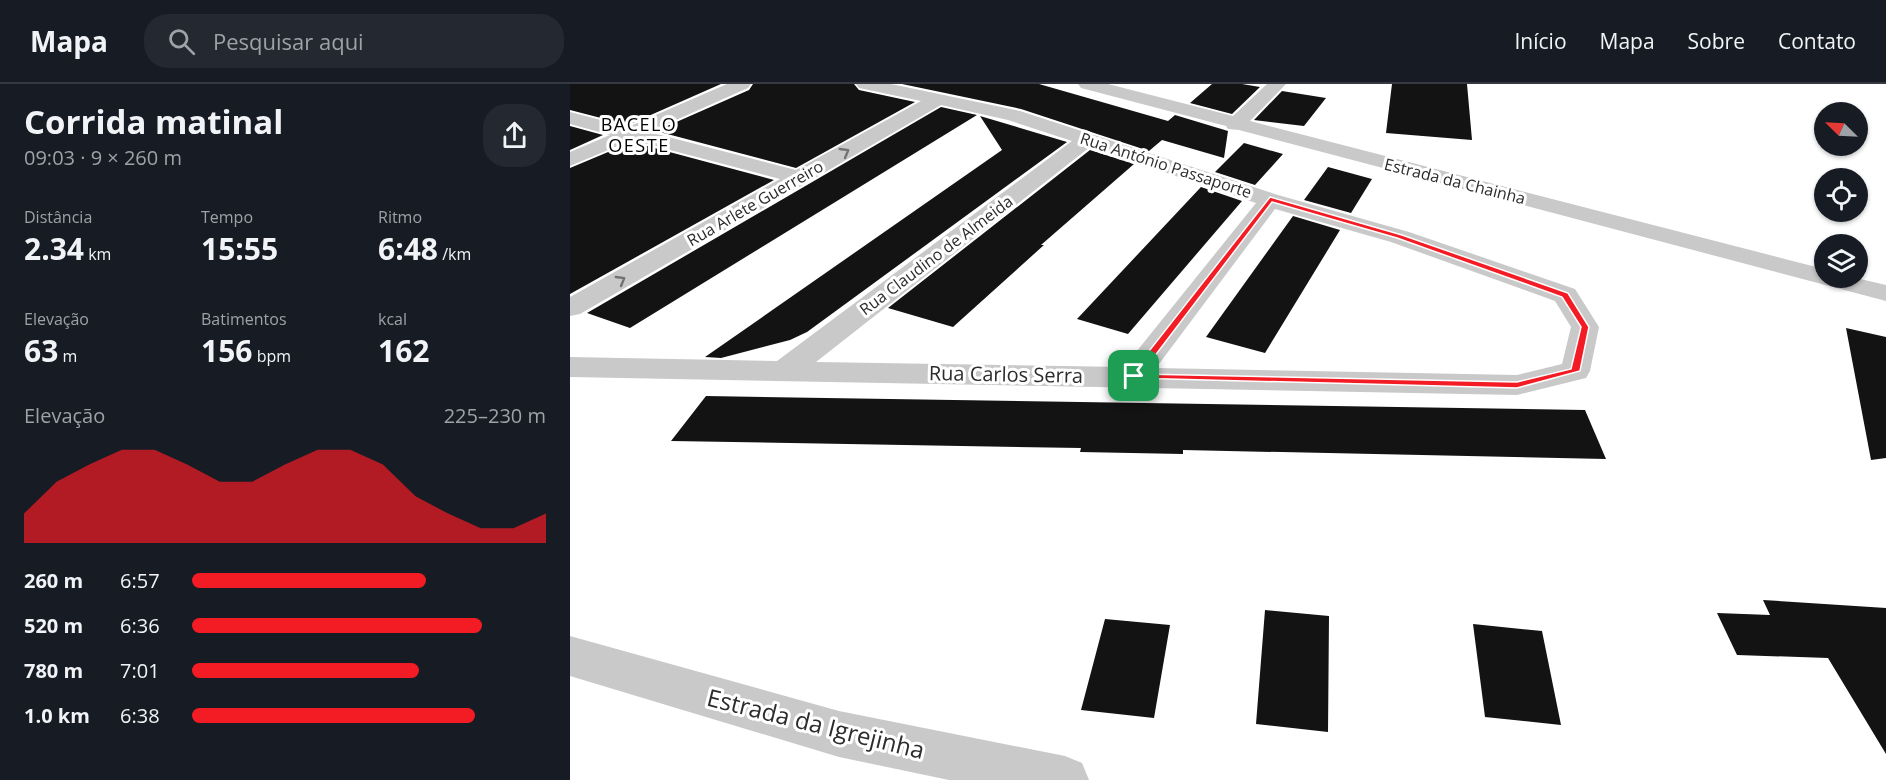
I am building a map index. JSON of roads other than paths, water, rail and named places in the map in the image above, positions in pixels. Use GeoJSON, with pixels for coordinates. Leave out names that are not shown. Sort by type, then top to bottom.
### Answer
{"type":"FeatureCollection","features":[{"type":"Feature","properties":{"kind":"street"},"geometry":{"type":"LineString","coordinates":[[570,160],[742,84]]}},
{"type":"Feature","properties":{"kind":"street","name":"Rua António Passaporte"},"geometry":{"type":"LineString","coordinates":[[865,84],[1013,115],[1270,200],[1400,237],[1565,295],[1585,327]]}},
{"type":"Feature","properties":{"kind":"street","name":"Estrada da Chainha"},"geometry":{"type":"LineString","coordinates":[[1087,84],[1814,274]]}},
{"type":"Feature","properties":{"kind":"street"},"geometry":{"type":"LineString","coordinates":[[1235,124],[1277,84]]}},
{"type":"Feature","properties":{"kind":"street","name":"Rua Arlete Guerreiro"},"geometry":{"type":"LineString","coordinates":[[570,308],[940,98]]}},
{"type":"Feature","properties":{"kind":"street"},"geometry":{"type":"LineString","coordinates":[[570,118],[800,178]]}},
{"type":"Feature","properties":{"kind":"street","name":"Rua Claudino de Almeida"},"geometry":{"type":"LineString","coordinates":[[784,371],[1088,139]]}},
{"type":"Feature","properties":{"kind":"street"},"geometry":{"type":"LineString","coordinates":[[1134,376],[1270,200]]}},
{"type":"Feature","properties":{"kind":"street","name":"Estrada da Chainha"},"geometry":{"type":"LineString","coordinates":[[1867,288],[1886,293]]}},
{"type":"Feature","properties":{"kind":"street","name":"Rua Carlos Serra"},"geometry":{"type":"LineString","coordinates":[[570,367],[1517,385],[1575,371],[1585,327]]}},
{"type":"Feature","properties":{"kind":"street","name":"Estrada da Igrejinha"},"geometry":{"type":"LineString","coordinates":[[570,656],[838,734],[1065,780]]}},
{"type":"Feature","properties":{"kind":"district","name":"BACELO OESTE"},"geometry":{"type":"Point","coordinates":[639,134]}}]}
